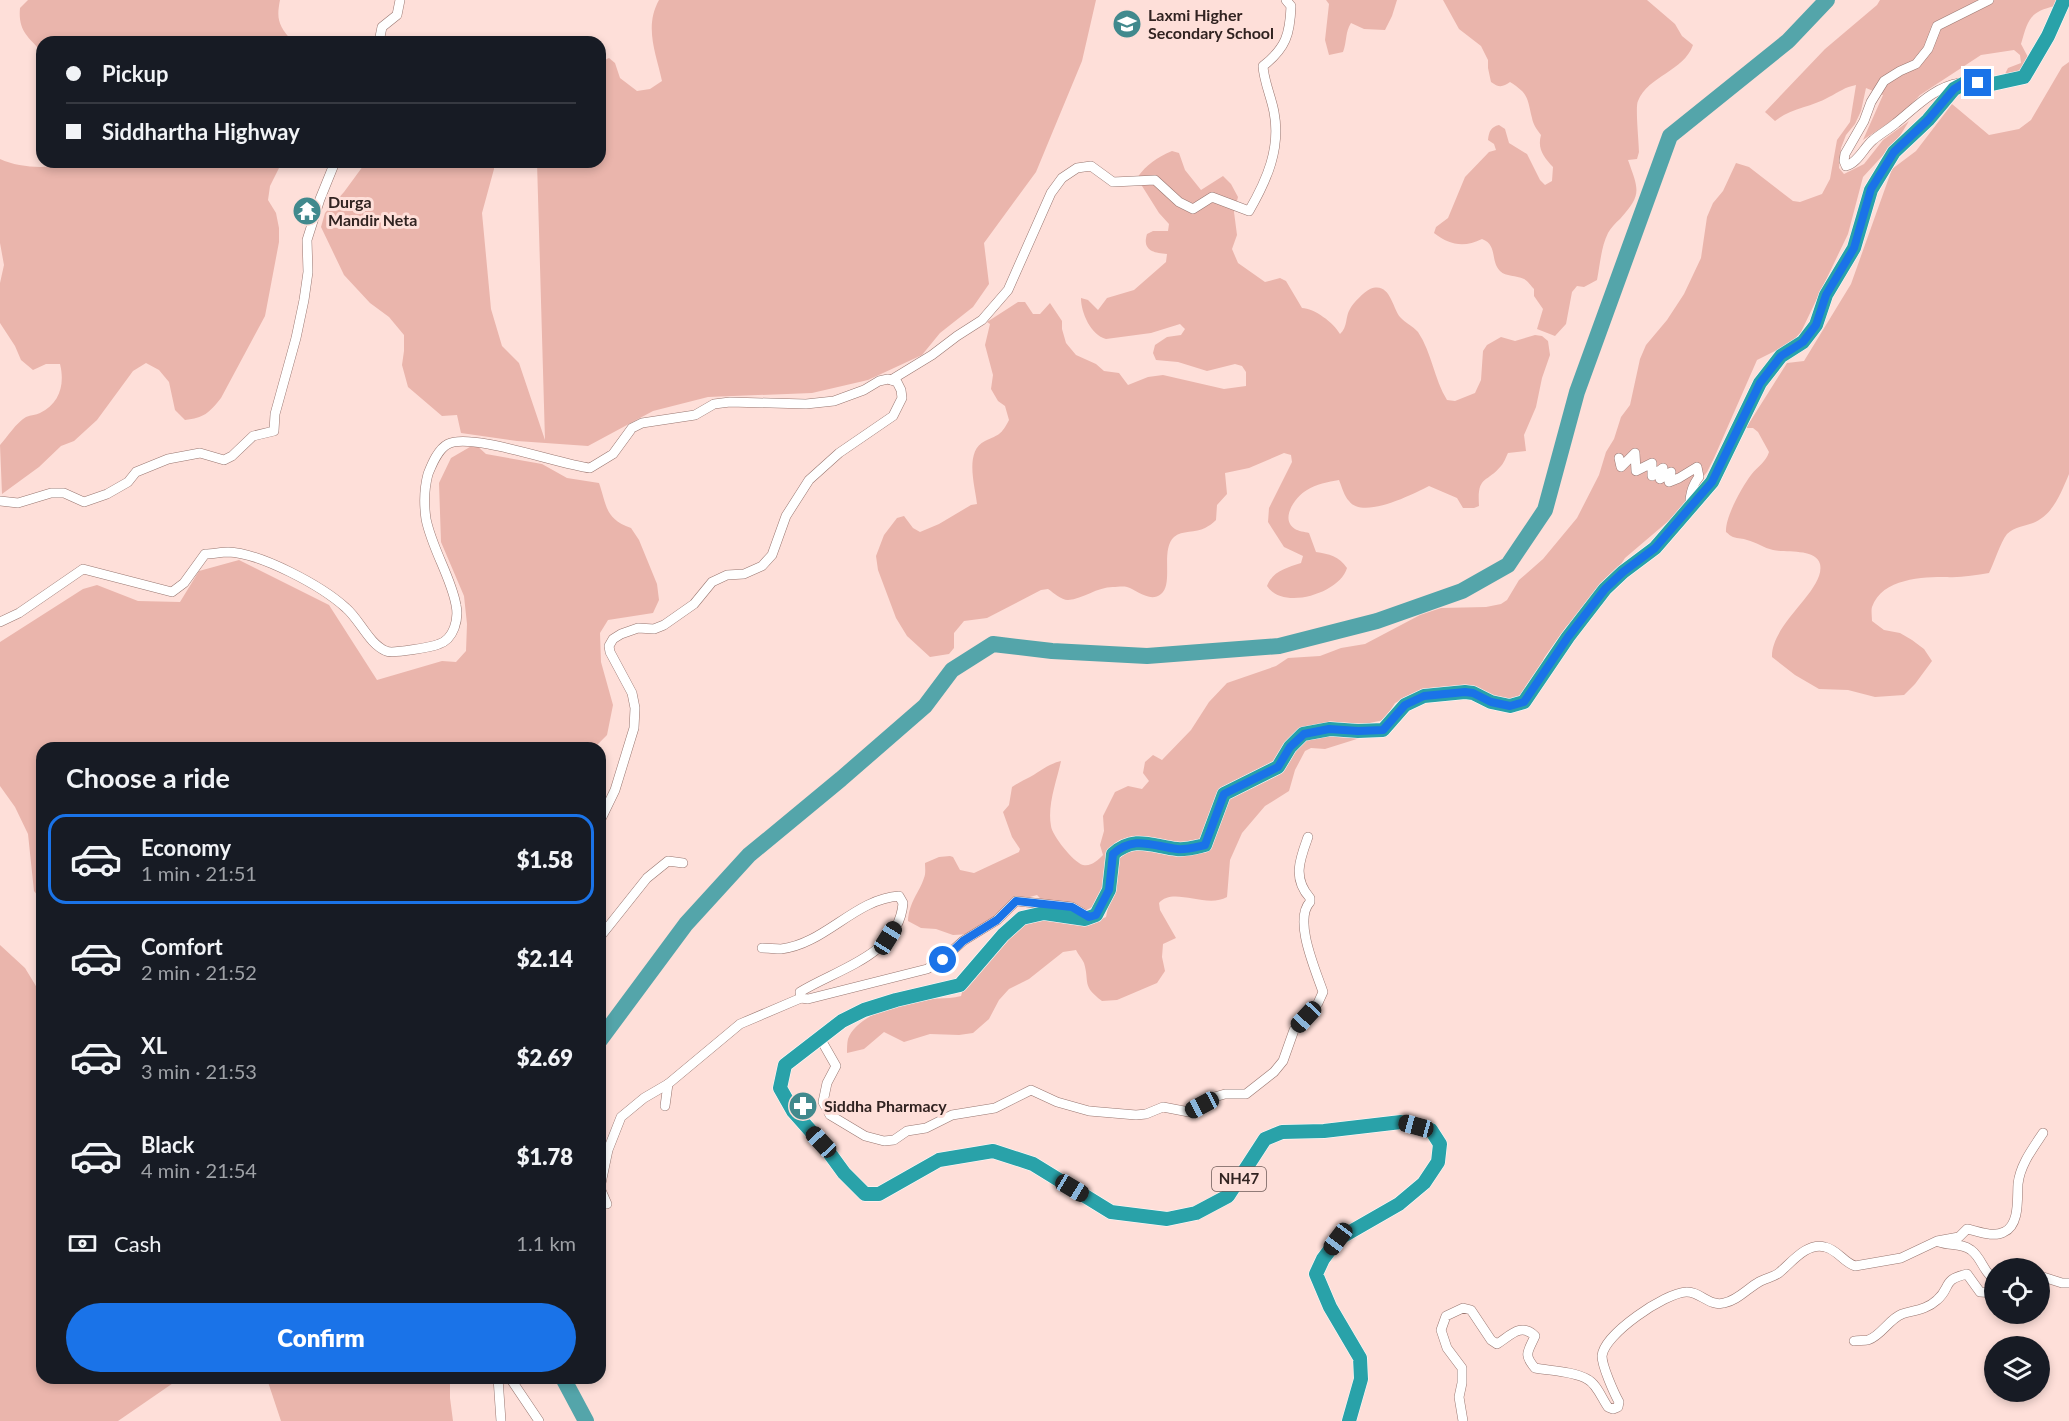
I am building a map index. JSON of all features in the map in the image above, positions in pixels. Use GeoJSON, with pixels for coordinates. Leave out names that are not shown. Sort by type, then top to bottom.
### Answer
{"type":"FeatureCollection","features":[{"type":"Feature","properties":{"kind":"highway"},"geometry":{"type":"LineString","coordinates":[[1089,917],[1096,915],[1109,890],[1113,854],[1122,845],[1142,842],[1180,850],[1205,845],[1224,794],[1278,767],[1290,747],[1304,734],[1329,729],[1383,730],[1405,705],[1424,696],[1465,692],[1473,693],[1491,702],[1510,706],[1524,702],[1568,637],[1605,589],[1655,548],[1712,482],[1760,383],[1781,356],[1803,342],[1816,325],[1826,295],[1854,248],[1871,189],[1894,152],[1928,120],[1954,89],[1965,82],[1992,84],[2024,77],[2048,36],[2064,0]]}},
{"type":"Feature","properties":{"kind":"highway","name":"NH47"},"geometry":{"type":"LineString","coordinates":[[1089,917],[1085,919],[1044,913],[1022,918],[1003,935],[960,985],[874,1006],[842,1021],[785,1065],[780,1088],[793,1111],[825,1147],[844,1173],[865,1194],[879,1194],[939,1160],[993,1151],[1033,1164],[1111,1212],[1167,1219],[1196,1213],[1228,1196],[1265,1140],[1282,1132],[1324,1131],[1401,1122],[1431,1130],[1440,1144],[1438,1162],[1424,1183],[1400,1204],[1338,1239],[1323,1259],[1316,1274],[1330,1308],[1360,1358],[1361,1379],[1349,1421]]}},
{"type":"Feature","properties":{"kind":"street"},"geometry":{"type":"LineString","coordinates":[[380,36],[382,27],[397,15],[400,0]]}},
{"type":"Feature","properties":{"kind":"street"},"geometry":{"type":"LineString","coordinates":[[891,380],[982,320],[1008,290],[1051,193],[1062,178],[1077,168],[1091,166],[1113,182],[1155,180],[1179,202],[1193,209],[1212,197],[1250,211],[1260,191],[1277,143],[1274,113],[1263,66],[1275,57],[1286,40],[1290,24],[1290,6],[1286,0]]}},
{"type":"Feature","properties":{"kind":"street"},"geometry":{"type":"LineString","coordinates":[[1965,82],[1947,85],[1921,102],[1872,140],[1852,164],[1846,166],[1845,154],[1884,81],[1916,64],[1928,49],[1937,26],[1989,0]]}},
{"type":"Feature","properties":{"kind":"street"},"geometry":{"type":"LineString","coordinates":[[0,501],[18,503],[51,493],[64,493],[84,502],[107,494],[128,482],[136,472],[148,466],[168,459],[200,453],[224,460],[232,456],[253,436],[274,431],[275,414],[296,338],[305,291],[308,272],[307,240],[320,199],[333,168]]}},
{"type":"Feature","properties":{"kind":"street"},"geometry":{"type":"LineString","coordinates":[[0,622],[19,613],[83,569],[172,592],[184,583],[206,554],[230,552],[269,562],[311,584],[347,608],[380,647],[387,652],[399,653],[440,644],[448,639],[454,629],[456,606],[432,540],[426,519],[424,496],[428,474],[437,455],[446,445],[458,441],[532,453],[590,468],[613,454],[632,428],[642,423],[694,415],[714,404],[730,402],[786,404],[834,401],[864,390],[879,381],[897,382],[902,390],[902,398],[893,416],[839,453],[809,480],[786,516],[772,555],[762,566],[744,574],[727,575],[712,582],[694,604],[664,625],[654,629],[638,628],[613,639],[609,646],[610,652],[632,693],[634,728],[615,790],[606,808]]}},
{"type":"Feature","properties":{"kind":"street"},"geometry":{"type":"LineString","coordinates":[[1619,458],[1621,467],[1635,453],[1636,471],[1652,463],[1652,476],[1663,468],[1660,479],[1671,472],[1669,482],[1697,467],[1699,477],[1689,499],[1690,508]]}},
{"type":"Feature","properties":{"kind":"street"},"geometry":{"type":"LineString","coordinates":[[820,1038],[836,1066],[827,1083],[823,1102],[830,1116],[865,1136],[884,1141],[894,1140],[907,1131],[926,1128],[952,1115],[995,1108],[1031,1090],[1076,1108],[1121,1115],[1146,1114],[1163,1107],[1189,1112],[1211,1098],[1225,1094],[1246,1094],[1274,1072],[1283,1061],[1294,1030],[1318,1003],[1323,992],[1311,960],[1304,929],[1306,906],[1311,902],[1298,876],[1308,837]]}},
{"type":"Feature","properties":{"kind":"street"},"geometry":{"type":"LineString","coordinates":[[606,930],[647,878],[668,861],[683,863]]}},
{"type":"Feature","properties":{"kind":"street"},"geometry":{"type":"LineString","coordinates":[[762,948],[782,949],[810,940],[884,897],[899,896],[903,903],[902,914],[888,938],[870,956],[800,992],[801,998]]}},
{"type":"Feature","properties":{"kind":"street"},"geometry":{"type":"LineString","coordinates":[[606,1160],[621,1117],[644,1098],[668,1084],[740,1024],[801,998],[808,999],[927,969],[943,960],[963,941],[986,928],[1016,901],[1072,907],[1089,917]]}},
{"type":"Feature","properties":{"kind":"street"},"geometry":{"type":"LineString","coordinates":[[665,1106],[668,1084]]}},
{"type":"Feature","properties":{"kind":"street"},"geometry":{"type":"LineString","coordinates":[[1463,1421],[1459,1397],[1462,1368],[1447,1348],[1441,1330],[1446,1316],[1454,1311],[1463,1308],[1472,1310],[1491,1340],[1497,1344],[1512,1333],[1524,1329],[1530,1331],[1535,1336],[1526,1353],[1527,1360],[1534,1368],[1588,1379],[1608,1407],[1613,1409],[1618,1407],[1619,1402],[1613,1392],[1602,1358],[1604,1349],[1613,1336],[1660,1300],[1686,1292],[1698,1294],[1708,1302],[1724,1303],[1766,1278],[1778,1274],[1804,1251],[1814,1247],[1822,1246],[1834,1250],[1855,1266],[1901,1258],[1937,1241],[1959,1237],[1967,1229],[1991,1235],[2004,1232],[2010,1227],[2015,1216],[2018,1182],[2029,1154],[2043,1133]]}},
{"type":"Feature","properties":{"kind":"street"},"geometry":{"type":"LineString","coordinates":[[1937,1241],[1947,1245],[1960,1245],[1971,1250],[1978,1257],[1984,1269]]}},
{"type":"Feature","properties":{"kind":"street"},"geometry":{"type":"LineString","coordinates":[[1854,1341],[1870,1340],[1900,1315],[1921,1310],[1936,1301],[1943,1293],[1947,1282],[1956,1276],[1966,1274],[1980,1292],[1984,1292]]}},
{"type":"Feature","properties":{"kind":"street"},"geometry":{"type":"LineString","coordinates":[[2050,1279],[2069,1283]]}},
{"type":"Feature","properties":{"kind":"street"},"geometry":{"type":"LineString","coordinates":[[498,1384],[501,1421]]}},
{"type":"Feature","properties":{"kind":"street"},"geometry":{"type":"LineString","coordinates":[[514,1384],[539,1421]]}},
{"type":"Feature","properties":{"kind":"shaded area"},"geometry":{"type":"Polygon","coordinates":[[[28,0],[280,0],[278,13],[280,22],[288,36],[36,36],[36,45],[22,27],[20,8],[28,0]]]}},
{"type":"Feature","properties":{"kind":"shaded area"},"geometry":{"type":"Polygon","coordinates":[[[659,0],[1096,0],[1082,61],[1036,172],[984,243],[989,284],[973,307],[940,333],[922,355],[868,380],[812,393],[708,397],[653,411],[588,446],[517,441],[461,433],[457,415],[442,416],[408,387],[402,365],[404,335],[389,317],[370,303],[344,275],[321,227],[325,213],[362,168],[494,168],[482,213],[491,309],[502,346],[519,363],[545,440],[537,168],[606,168],[606,59],[609,58],[615,63],[620,78],[637,91],[650,89],[662,81],[654,50],[652,30],[659,0]]]}},
{"type":"Feature","properties":{"kind":"shaded area"},"geometry":{"type":"Polygon","coordinates":[[[1326,0],[1397,0],[1385,30],[1364,29],[1351,23],[1343,52],[1329,55],[1325,40],[1329,4],[1326,0]]]}},
{"type":"Feature","properties":{"kind":"shaded area"},"geometry":{"type":"Polygon","coordinates":[[[1443,0],[1647,0],[1675,24],[1682,36],[1693,45],[1682,61],[1650,85],[1638,101],[1639,152],[1637,159],[1628,160],[1636,186],[1635,198],[1608,233],[1602,250],[1597,280],[1584,287],[1577,286],[1572,292],[1566,324],[1555,336],[1537,329],[1543,309],[1534,296],[1534,289],[1524,279],[1500,271],[1487,242],[1482,239],[1469,244],[1451,243],[1434,233],[1436,227],[1448,218],[1465,177],[1489,152],[1496,150],[1494,144],[1488,140],[1492,128],[1499,125],[1505,129],[1509,143],[1527,154],[1540,180],[1545,185],[1552,181],[1553,167],[1542,152],[1541,135],[1533,122],[1524,93],[1510,82],[1501,86],[1491,82],[1488,60],[1481,46],[1459,29],[1443,0]]]}},
{"type":"Feature","properties":{"kind":"shaded area"},"geometry":{"type":"Polygon","coordinates":[[[1880,0],[2059,0],[2055,6],[2035,14],[2028,23],[2021,44],[2029,59],[2021,71],[2004,76],[2008,68],[2021,63],[2020,55],[2014,50],[1981,55],[1920,95],[1903,113],[1863,140],[1883,95],[1866,88],[1861,111],[1841,148],[1839,168],[1844,174],[1864,164],[1883,140],[1909,121],[1898,139],[1863,177],[1848,234],[1801,332],[1791,343],[1757,360],[1714,458],[1689,499],[1672,518],[1625,558],[1605,589],[1566,627],[1544,658],[1537,678],[1523,694],[1509,699],[1452,688],[1417,692],[1395,703],[1384,720],[1355,726],[1349,732],[1360,738],[1325,749],[1311,748],[1305,751],[1295,770],[1289,791],[1265,806],[1242,833],[1230,860],[1227,897],[1209,901],[1173,897],[1165,898],[1159,903],[1160,910],[1176,938],[1163,944],[1162,957],[1165,971],[1157,983],[1117,1000],[1102,1001],[1095,996],[1087,984],[1084,963],[1076,950],[1063,952],[1029,979],[1009,989],[999,1000],[989,1019],[973,1033],[930,1034],[904,1042],[884,1032],[864,1049],[847,1053],[848,1039],[852,1031],[877,1013],[897,1004],[915,1000],[961,996],[979,964],[1021,925],[1042,919],[1090,924],[1106,917],[1112,889],[1098,903],[1079,912],[1052,911],[1037,895],[1012,898],[995,918],[972,934],[953,935],[936,929],[921,928],[908,921],[912,903],[925,876],[925,863],[939,857],[950,856],[953,857],[960,870],[974,873],[1019,852],[1020,849],[1012,837],[1003,812],[1009,805],[1012,787],[1061,761],[1051,801],[1052,830],[1074,859],[1083,865],[1092,864],[1103,855],[1100,845],[1104,831],[1103,816],[1115,792],[1128,786],[1142,789],[1149,781],[1143,773],[1145,762],[1153,755],[1162,760],[1191,730],[1209,702],[1227,683],[1276,666],[1288,658],[1320,656],[1341,648],[1365,644],[1420,615],[1441,608],[1486,607],[1501,604],[1507,600],[1519,580],[1543,559],[1577,518],[1599,475],[1621,417],[1630,405],[1640,359],[1646,345],[1667,320],[1684,294],[1701,258],[1707,217],[1736,163],[1749,167],[1793,201],[1800,202],[1822,194],[1830,179],[1837,140],[1850,122],[1856,85],[1788,113],[1775,121],[1765,112],[1825,49],[1880,0]]]}},
{"type":"Feature","properties":{"kind":"shaded area"},"geometry":{"type":"Polygon","coordinates":[[[2069,62],[2069,474],[2056,503],[2046,515],[2007,534],[1989,573],[1904,581],[1885,590],[1877,597],[1872,608],[1872,621],[1884,630],[1900,633],[1912,640],[1924,649],[1932,661],[1904,695],[1875,697],[1848,690],[1819,689],[1795,675],[1772,657],[1774,644],[1780,632],[1815,585],[1820,574],[1820,564],[1813,555],[1770,549],[1733,537],[1726,532],[1728,518],[1739,494],[1769,452],[1758,432],[1753,428],[1746,428],[1787,363],[1804,361],[1851,284],[1892,169],[1916,151],[1952,104],[1989,135],[2019,129],[2031,120],[2062,67],[2069,62]]]}},
{"type":"Feature","properties":{"kind":"shaded area"},"geometry":{"type":"Polygon","coordinates":[[[1172,151],[1179,153],[1185,170],[1201,190],[1223,176],[1231,184],[1238,197],[1234,212],[1237,235],[1232,249],[1238,263],[1265,282],[1280,278],[1286,281],[1302,308],[1323,317],[1340,334],[1350,309],[1362,295],[1377,287],[1386,292],[1400,317],[1418,332],[1423,340],[1447,400],[1455,401],[1475,393],[1481,380],[1483,351],[1487,345],[1501,337],[1515,341],[1535,335],[1542,336],[1548,341],[1550,355],[1536,407],[1524,435],[1526,451],[1508,453],[1496,472],[1481,484],[1479,506],[1474,508],[1463,508],[1457,498],[1429,486],[1388,504],[1365,508],[1349,501],[1339,480],[1307,490],[1298,497],[1291,508],[1290,525],[1296,530],[1309,533],[1316,552],[1333,556],[1347,568],[1334,585],[1310,596],[1297,598],[1275,593],[1267,586],[1276,573],[1301,563],[1303,556],[1284,547],[1268,522],[1269,508],[1292,462],[1291,455],[1284,453],[1249,468],[1225,473],[1227,494],[1217,505],[1216,520],[1201,530],[1177,535],[1170,543],[1167,558],[1167,583],[1161,594],[1148,597],[1127,587],[1113,587],[1065,600],[1048,589],[1041,590],[987,618],[964,621],[954,633],[954,648],[949,654],[930,657],[907,636],[896,618],[878,570],[876,556],[884,535],[897,518],[904,516],[913,528],[920,532],[977,504],[972,470],[975,453],[985,441],[1000,434],[1009,420],[1005,406],[998,401],[991,389],[993,375],[985,345],[990,324],[987,322],[1018,302],[1025,302],[1033,314],[1040,314],[1050,303],[1062,321],[1066,343],[1076,355],[1096,364],[1104,371],[1119,373],[1128,385],[1148,377],[1163,375],[1224,389],[1246,386],[1246,372],[1242,366],[1235,364],[1207,371],[1178,362],[1156,360],[1153,353],[1155,345],[1167,337],[1181,335],[1185,329],[1180,324],[1151,333],[1106,339],[1091,328],[1083,310],[1081,298],[1088,300],[1098,310],[1107,298],[1134,290],[1166,262],[1167,254],[1150,250],[1146,239],[1147,234],[1153,231],[1168,231],[1169,224],[1159,213],[1137,178],[1152,162],[1172,151]]]}},
{"type":"Feature","properties":{"kind":"shaded area"},"geometry":{"type":"Polygon","coordinates":[[[0,159],[36,168],[279,168],[270,186],[268,200],[276,213],[279,242],[265,316],[217,403],[202,416],[185,420],[175,410],[169,382],[159,370],[146,363],[133,371],[97,420],[74,441],[61,446],[39,467],[2,494],[0,445],[22,420],[40,413],[52,404],[59,392],[62,379],[60,364],[46,364],[33,370],[21,360],[0,323],[0,283],[4,265],[0,243],[0,159]]]}},
{"type":"Feature","properties":{"kind":"shaded area"},"geometry":{"type":"Polygon","coordinates":[[[475,444],[486,454],[542,464],[567,478],[599,483],[608,511],[616,520],[631,528],[639,540],[657,584],[659,600],[653,613],[608,620],[600,633],[601,662],[613,705],[607,735],[600,742],[36,742],[36,894],[28,834],[15,807],[0,786],[0,642],[83,589],[97,585],[138,601],[180,602],[199,571],[239,560],[329,605],[377,680],[442,661],[456,662],[466,651],[467,624],[464,596],[441,542],[439,483],[451,458],[475,444]]]}},
{"type":"Feature","properties":{"kind":"shaded area"},"geometry":{"type":"Polygon","coordinates":[[[0,945],[25,968],[36,986],[36,1384],[172,1384],[118,1421],[0,1421],[0,945]]]}},
{"type":"Feature","properties":{"kind":"shaded area"},"geometry":{"type":"Polygon","coordinates":[[[269,1384],[450,1384],[453,1421],[281,1421],[269,1384]]]}},
{"type":"Feature","properties":{"kind":"waterway"},"geometry":{"type":"LineString","coordinates":[[606,1032],[686,924],[749,855],[925,706],[952,670],[993,644],[1052,651],[1147,656],[1279,646],[1377,621],[1462,591],[1508,565],[1545,510],[1577,392],[1670,136],[1788,41],[1827,0]]}},
{"type":"Feature","properties":{"kind":"waterway"},"geometry":{"type":"LineString","coordinates":[[566,1384],[586,1421]]}},
{"type":"Feature","properties":{"kind":"place","name":"Laxmi Higher Secondary School"},"geometry":{"type":"Point","coordinates":[1127,24]}},
{"type":"Feature","properties":{"kind":"place","name":"Durga Mandir Neta"},"geometry":{"type":"Point","coordinates":[307,211]}},
{"type":"Feature","properties":{"kind":"place","name":"Siddha Pharmacy"},"geometry":{"type":"Point","coordinates":[803,1106]}},
{"type":"Feature","properties":{"kind":"route"},"geometry":{"type":"LineString","coordinates":[[943,960],[963,941],[997,920],[1016,901],[1034,901],[1072,907],[1089,917],[1096,915],[1109,890],[1113,854],[1122,845],[1142,842],[1180,850],[1205,845],[1224,794],[1278,767],[1290,747],[1304,734],[1329,729],[1383,730],[1397,717],[1405,705],[1424,696],[1465,692],[1473,693],[1491,702],[1510,706],[1524,702],[1568,637],[1605,589],[1655,548],[1712,482],[1760,383],[1781,356],[1803,342],[1816,325],[1826,295],[1854,248],[1871,189],[1894,152],[1928,120],[1954,89],[1965,82],[1978,83]]}}]}
